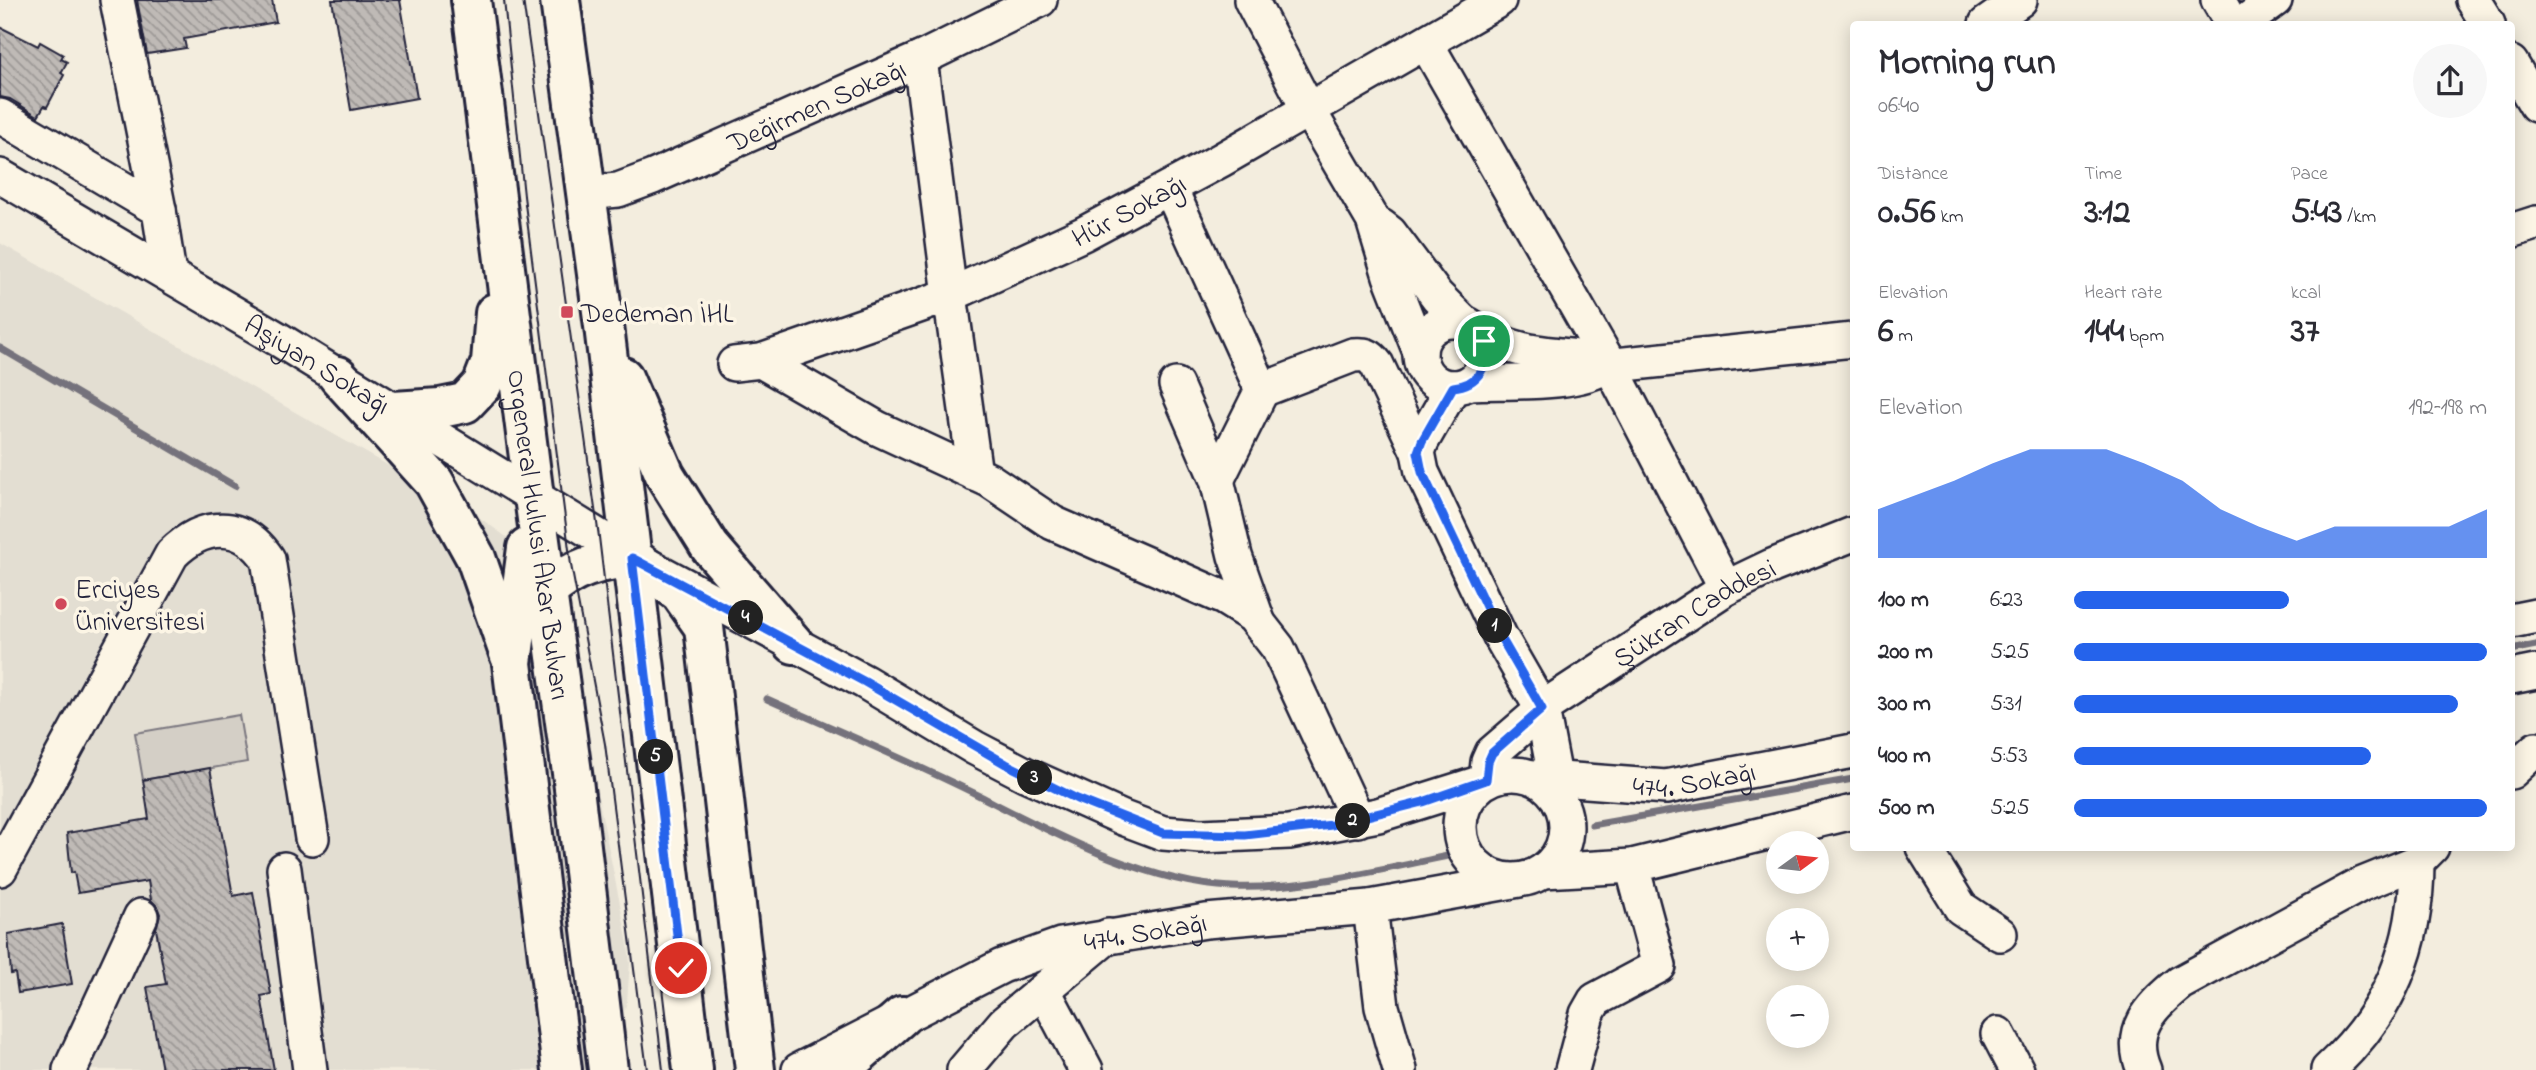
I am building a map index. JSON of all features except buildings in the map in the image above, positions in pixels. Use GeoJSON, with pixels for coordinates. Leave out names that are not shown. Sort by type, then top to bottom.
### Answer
{"type":"FeatureCollection","features":[{"type":"Feature","properties":{"kind":"main road","name":"Orgeneral Hulusi Akar Bulvarı"},"geometry":{"type":"LineString","coordinates":[[471,0],[573,780],[608,1070]]}},
{"type":"Feature","properties":{"kind":"main road"},"geometry":{"type":"LineString","coordinates":[[560,0],[604,326],[693,1070]]}},
{"type":"Feature","properties":{"kind":"main road"},"geometry":{"type":"LineString","coordinates":[[394,411],[440,408],[465,403],[482,385],[491,362],[502,248]]}},
{"type":"Feature","properties":{"kind":"main road"},"geometry":{"type":"LineString","coordinates":[[604,326],[665,475],[710,547],[794,644]]}},
{"type":"Feature","properties":{"kind":"main road"},"geometry":{"type":"LineString","coordinates":[[338,376],[434,482],[476,558],[512,663],[562,1070]]}},
{"type":"Feature","properties":{"kind":"main road"},"geometry":{"type":"LineString","coordinates":[[512,663],[534,497]]}},
{"type":"Feature","properties":{"kind":"main road"},"geometry":{"type":"LineString","coordinates":[[547,592],[558,581],[595,562],[632,558],[680,593],[704,627],[755,1070]]}},
{"type":"Feature","properties":{"kind":"main road"},"geometry":{"type":"LineString","coordinates":[[840,1070],[902,1016]]}},
{"type":"Feature","properties":{"kind":"street"},"geometry":{"type":"LineString","coordinates":[[117,0],[159,210],[169,274]]}},
{"type":"Feature","properties":{"kind":"street","name":"Değirmen Sokağı"},"geometry":{"type":"LineString","coordinates":[[586,193],[618,190],[653,177],[920,59],[1040,0]]}},
{"type":"Feature","properties":{"kind":"street"},"geometry":{"type":"LineString","coordinates":[[1251,0],[1308,109],[1373,220],[1422,364],[1427,375],[1442,385],[1574,378],[1595,373],[1608,365],[1850,340]]}},
{"type":"Feature","properties":{"kind":"street","name":"Hür Sokağı"},"geometry":{"type":"LineString","coordinates":[[975,474],[877,428],[748,362],[950,295],[1083,234],[1170,188],[1499,0]]}},
{"type":"Feature","properties":{"kind":"street"},"geometry":{"type":"LineString","coordinates":[[1990,21],[2020,0]]}},
{"type":"Feature","properties":{"kind":"street"},"geometry":{"type":"LineString","coordinates":[[2218,0],[2230,21]]}},
{"type":"Feature","properties":{"kind":"street"},"geometry":{"type":"LineString","coordinates":[[2246,21],[2275,0]]}},
{"type":"Feature","properties":{"kind":"street"},"geometry":{"type":"LineString","coordinates":[[2473,0],[2486,21]]}},
{"type":"Feature","properties":{"kind":"street"},"geometry":{"type":"LineString","coordinates":[[1426,43],[1608,365],[1726,589]]}},
{"type":"Feature","properties":{"kind":"street"},"geometry":{"type":"LineString","coordinates":[[920,59],[975,474],[989,480],[1053,523],[1224,598],[1240,606],[1258,621],[1278,648],[1358,820]]}},
{"type":"Feature","properties":{"kind":"street"},"geometry":{"type":"LineString","coordinates":[[2515,71],[2536,105]]}},
{"type":"Feature","properties":{"kind":"street"},"geometry":{"type":"LineString","coordinates":[[0,116],[159,210]]}},
{"type":"Feature","properties":{"kind":"street","name":"Aşiyan Sokağı"},"geometry":{"type":"LineString","coordinates":[[0,176],[338,376],[632,558]]}},
{"type":"Feature","properties":{"kind":"street"},"geometry":{"type":"LineString","coordinates":[[1170,188],[1262,390]]}},
{"type":"Feature","properties":{"kind":"street"},"geometry":{"type":"LineString","coordinates":[[1373,220],[1390,233],[1437,296],[1472,329],[1486,347],[1485,365],[1479,375],[1462,385],[1422,441],[1418,452]]}},
{"type":"Feature","properties":{"kind":"street"},"geometry":{"type":"LineString","coordinates":[[2515,229],[2536,223]]}},
{"type":"Feature","properties":{"kind":"street"},"geometry":{"type":"LineString","coordinates":[[1420,352],[1426,335],[1445,322],[1472,329],[1527,351],[1573,355],[1608,365]]}},
{"type":"Feature","properties":{"kind":"street"},"geometry":{"type":"LineString","coordinates":[[1217,480],[1262,390],[1353,355],[1365,354],[1371,357],[1418,452],[1422,472],[1500,636],[1542,709],[1549,786],[1566,827],[1560,852],[1531,876],[1493,877],[1472,862],[1465,851],[1459,826],[1461,813],[1465,802],[1485,781]]}},
{"type":"Feature","properties":{"kind":"street"},"geometry":{"type":"LineString","coordinates":[[1176,385],[1217,480],[1235,556],[1258,621]]}},
{"type":"Feature","properties":{"kind":"street"},"geometry":{"type":"LineString","coordinates":[[0,869],[172,554],[194,537],[215,530],[237,533],[247,538],[255,543],[268,559],[312,838]]}},
{"type":"Feature","properties":{"kind":"street","name":"Şükran Caddesi"},"geometry":{"type":"LineString","coordinates":[[1485,781],[1492,753],[1542,709],[1634,646],[1726,589],[1772,566],[1850,535]]}},
{"type":"Feature","properties":{"kind":"street"},"geometry":{"type":"LineString","coordinates":[[632,558],[865,682],[975,748],[1077,799],[1163,833],[1245,835],[1289,832],[1358,820],[1507,774],[1549,786]]}},
{"type":"Feature","properties":{"kind":"street"},"geometry":{"type":"LineString","coordinates":[[2515,620],[2536,616]]}},
{"type":"Feature","properties":{"kind":"street"},"geometry":{"type":"LineString","coordinates":[[2515,676],[2536,672]]}},
{"type":"Feature","properties":{"kind":"street"},"geometry":{"type":"LineString","coordinates":[[2515,768],[2536,749]]}},
{"type":"Feature","properties":{"kind":"street","name":"474. Sokağı"},"geometry":{"type":"LineString","coordinates":[[1549,786],[1666,787],[1850,752]]}},
{"type":"Feature","properties":{"kind":"street","name":"474. Sokağı"},"geometry":{"type":"LineString","coordinates":[[799,1070],[1002,966],[1061,945],[1206,921],[1370,907],[1531,876],[1632,866],[1850,813]]}},
{"type":"Feature","properties":{"kind":"street"},"geometry":{"type":"LineString","coordinates":[[1925,851],[1961,908],[2000,934]]}},
{"type":"Feature","properties":{"kind":"street"},"geometry":{"type":"LineString","coordinates":[[2144,1070],[2138,1046],[2143,1023],[2155,1004],[2180,984],[2360,885],[2424,854]]}},
{"type":"Feature","properties":{"kind":"street"},"geometry":{"type":"LineString","coordinates":[[2328,1070],[2362,1035],[2397,976],[2413,920],[2424,854]]}},
{"type":"Feature","properties":{"kind":"street"},"geometry":{"type":"LineString","coordinates":[[1572,1070],[1583,1027],[1595,1000],[1659,966],[1632,866]]}},
{"type":"Feature","properties":{"kind":"street"},"geometry":{"type":"LineString","coordinates":[[285,869],[310,1070]]}},
{"type":"Feature","properties":{"kind":"street"},"geometry":{"type":"LineString","coordinates":[[1370,907],[1382,1007],[1400,1070]]}},
{"type":"Feature","properties":{"kind":"street"},"geometry":{"type":"LineString","coordinates":[[70,1070],[141,916]]}},
{"type":"Feature","properties":{"kind":"street"},"geometry":{"type":"LineString","coordinates":[[973,1066],[1004,1023],[1109,936]]}},
{"type":"Feature","properties":{"kind":"street"},"geometry":{"type":"LineString","coordinates":[[1044,991],[1087,1070]]}},
{"type":"Feature","properties":{"kind":"street"},"geometry":{"type":"LineString","coordinates":[[1998,1034],[2017,1070]]}},
{"type":"Feature","properties":{"kind":"shaded area"},"geometry":{"type":"Polygon","coordinates":[[[0,243],[480,518],[512,541],[562,620],[628,943],[630,963],[627,1002],[615,1043],[601,1070],[0,1070],[0,243]]]}},
{"type":"Feature","properties":{"kind":"shaded area"},"geometry":{"type":"Polygon","coordinates":[[[239,715],[247,762],[143,780],[135,733],[239,715]]]}},
{"type":"Feature","properties":{"kind":"waterway"},"geometry":{"type":"LineString","coordinates":[[0,348],[235,486]]}},
{"type":"Feature","properties":{"kind":"waterway"},"geometry":{"type":"LineString","coordinates":[[2515,649],[2536,645]]}},
{"type":"Feature","properties":{"kind":"waterway"},"geometry":{"type":"LineString","coordinates":[[767,699],[927,771],[1070,841],[1167,877],[1232,887],[1285,885],[1342,877],[1452,855]]}},
{"type":"Feature","properties":{"kind":"waterway"},"geometry":{"type":"LineString","coordinates":[[1592,825],[1850,780]]}},
{"type":"Feature","properties":{"kind":"tram line"},"geometry":{"type":"LineString","coordinates":[[504,0],[524,196],[571,565],[605,744],[647,1070]]}},
{"type":"Feature","properties":{"kind":"tram line"},"geometry":{"type":"LineString","coordinates":[[523,0],[599,537],[663,1070]]}},
{"type":"Feature","properties":{"kind":"place","name":"Dedeman İHL"},"geometry":{"type":"Point","coordinates":[567,312]}},
{"type":"Feature","properties":{"kind":"place","name":"Erciyes Üniversitesi"},"geometry":{"type":"Point","coordinates":[61,604]}},
{"type":"Feature","properties":{"kind":"route"},"geometry":{"type":"LineString","coordinates":[[681,968],[632,558],[865,682],[975,748],[1077,799],[1163,833],[1201,836],[1289,832],[1378,815],[1483,782],[1486,780],[1492,753],[1542,709],[1500,636],[1422,472],[1418,452],[1453,387],[1465,386],[1483,370],[1486,353],[1484,341]]}}]}
